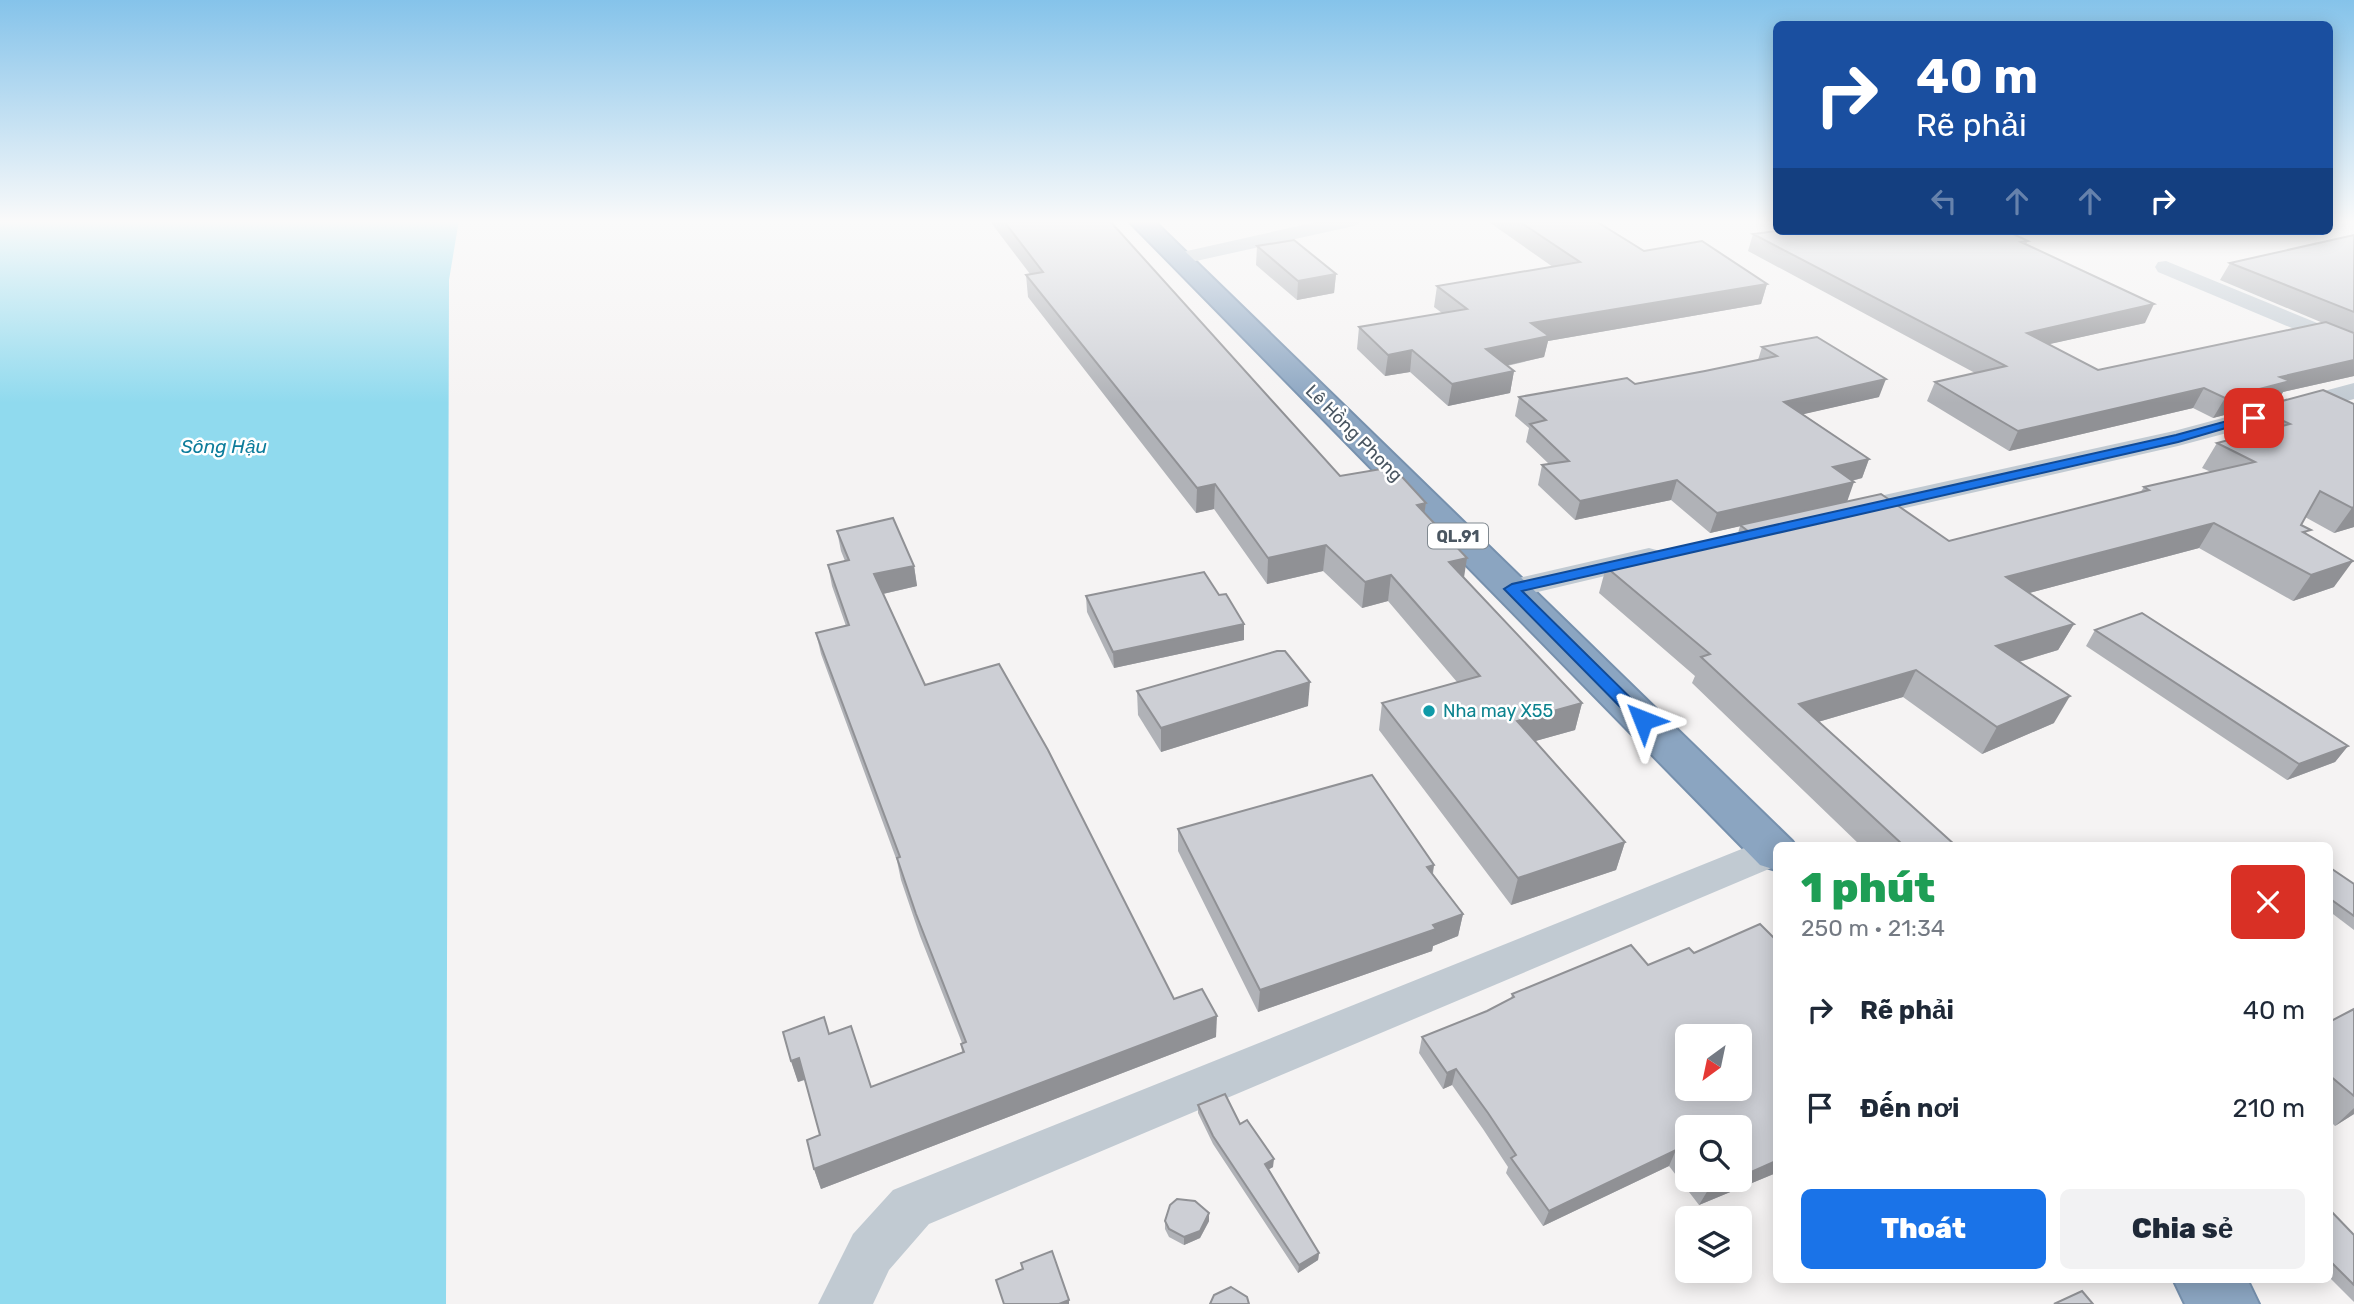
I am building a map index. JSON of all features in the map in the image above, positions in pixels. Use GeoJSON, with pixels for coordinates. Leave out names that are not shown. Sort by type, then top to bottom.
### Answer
{"type":"FeatureCollection","features":[{"type":"Feature","properties":{"kind":"highway","name":"Lê Hồng Phong"},"geometry":{"type":"LineString","coordinates":[[1200,281],[1773,850]]}},
{"type":"Feature","properties":{"kind":"highway"},"geometry":{"type":"LineString","coordinates":[[2207,1283],[2228,1304]]}},
{"type":"Feature","properties":{"kind":"street"},"geometry":{"type":"LineString","coordinates":[[2199,281],[2354,347]]}},
{"type":"Feature","properties":{"kind":"street"},"geometry":{"type":"LineString","coordinates":[[1822,518],[2178,438],[2354,391]]}},
{"type":"Feature","properties":{"kind":"street"},"geometry":{"type":"LineString","coordinates":[[1512,589],[1674,552]]}},
{"type":"Feature","properties":{"kind":"street"},"geometry":{"type":"LineString","coordinates":[[845,1304],[871,1252],[911,1207],[1773,853]]}},
{"type":"Feature","properties":{"kind":"water","name":"Sông Hậu"},"geometry":{"type":"Polygon","coordinates":[[[0,281],[449,281],[446,1304],[0,1304],[0,281]]]}},
{"type":"Feature","properties":{"kind":"building"},"geometry":{"type":"Polygon","coordinates":[[[1031,281],[1164,281],[1340,476],[1393,467],[1426,503],[1417,505],[1467,558],[1449,562],[1582,703],[1517,721],[1625,842],[1518,878],[1382,703],[1480,676],[1391,575],[1365,582],[1326,545],[1268,558],[1215,484],[1197,488],[1031,281]]]}},
{"type":"Feature","properties":{"kind":"building"},"geometry":{"type":"Polygon","coordinates":[[[1468,281],[1762,281],[1767,284],[1531,323],[1549,336],[1486,349],[1514,371],[1452,384],[1412,350],[1388,355],[1359,327],[1467,309],[1437,286],[1468,281]]]}},
{"type":"Feature","properties":{"kind":"building"},"geometry":{"type":"Polygon","coordinates":[[[1843,281],[2104,281],[2154,304],[2027,333],[2098,370],[2326,322],[2354,333],[2354,360],[2280,377],[2290,381],[2225,398],[2204,388],[2018,431],[1935,382],[2006,366],[1843,281]]]}},
{"type":"Feature","properties":{"kind":"building"},"geometry":{"type":"Polygon","coordinates":[[[2275,281],[2354,281],[2354,312],[2275,281]]]}},
{"type":"Feature","properties":{"kind":"building"},"geometry":{"type":"Polygon","coordinates":[[[1817,337],[1886,379],[1784,402],[1869,459],[1833,467],[1854,482],[1717,513],[1677,480],[1580,501],[1542,465],[1569,461],[1530,424],[1546,420],[1519,397],[1627,378],[1635,384],[1705,371],[1777,356],[1762,347],[1817,337]]]}},
{"type":"Feature","properties":{"kind":"building"},"geometry":{"type":"Polygon","coordinates":[[[2323,390],[2354,404],[2354,507],[2320,491],[2301,525],[2311,530],[2303,532],[2353,561],[2311,575],[2214,523],[2006,577],[2074,624],[1996,646],[2070,696],[1997,727],[1916,670],[1799,704],[1952,842],[1900,842],[1701,657],[1710,654],[1606,567],[1748,531],[1740,525],[1881,494],[1949,541],[2149,490],[2144,487],[2255,462],[2217,443],[2290,424],[2256,408],[2323,390]]]}},
{"type":"Feature","properties":{"kind":"building"},"geometry":{"type":"Polygon","coordinates":[[[893,518],[914,566],[874,574],[925,685],[999,664],[1048,750],[1174,999],[1202,989],[1217,1016],[814,1169],[807,1140],[820,1135],[799,1058],[791,1061],[783,1032],[824,1017],[829,1034],[851,1026],[871,1087],[964,1052],[961,1044],[966,1042],[916,914],[897,858],[900,857],[816,633],[849,625],[828,565],[849,560],[837,531],[893,518]]]}},
{"type":"Feature","properties":{"kind":"building"},"geometry":{"type":"Polygon","coordinates":[[[1204,572],[1219,595],[1226,594],[1244,624],[1113,652],[1086,596],[1204,572]]]}},
{"type":"Feature","properties":{"kind":"building"},"geometry":{"type":"Polygon","coordinates":[[[2142,613],[2348,746],[2299,764],[2095,630],[2142,613]]]}},
{"type":"Feature","properties":{"kind":"building"},"geometry":{"type":"Polygon","coordinates":[[[1285,651],[1310,682],[1161,728],[1137,691],[1285,651]]]}},
{"type":"Feature","properties":{"kind":"building"},"geometry":{"type":"Polygon","coordinates":[[[1372,775],[1434,865],[1427,867],[1463,914],[1433,925],[1436,929],[1260,990],[1178,829],[1372,775]]]}},
{"type":"Feature","properties":{"kind":"building"},"geometry":{"type":"Polygon","coordinates":[[[2333,870],[2354,884],[2354,916],[2333,901],[2333,870]]]}},
{"type":"Feature","properties":{"kind":"building"},"geometry":{"type":"Polygon","coordinates":[[[1760,924],[1773,937],[1773,1162],[1752,1172],[1752,1115],[1675,1115],[1675,1150],[1549,1211],[1511,1158],[1516,1155],[1456,1069],[1447,1073],[1422,1037],[1487,1011],[1514,997],[1512,994],[1631,945],[1648,965],[1689,948],[1694,953],[1760,924]]]}},
{"type":"Feature","properties":{"kind":"building"},"geometry":{"type":"Polygon","coordinates":[[[2354,1009],[2354,1096],[2333,1078],[2333,1020],[2354,1009]]]}},
{"type":"Feature","properties":{"kind":"building"},"geometry":{"type":"Polygon","coordinates":[[[1225,1094],[1240,1124],[1247,1120],[1274,1159],[1265,1164],[1319,1253],[1299,1265],[1213,1136],[1198,1105],[1225,1094]]]}},
{"type":"Feature","properties":{"kind":"building"},"geometry":{"type":"Polygon","coordinates":[[[1177,1199],[1195,1201],[1209,1213],[1200,1231],[1184,1237],[1169,1229],[1165,1221],[1170,1205],[1177,1199]]]}},
{"type":"Feature","properties":{"kind":"building"},"geometry":{"type":"Polygon","coordinates":[[[2333,1213],[2354,1235],[2354,1285],[2333,1264],[2333,1213]]]}},
{"type":"Feature","properties":{"kind":"building"},"geometry":{"type":"Polygon","coordinates":[[[1052,1251],[1069,1300],[1059,1304],[1004,1304],[996,1280],[1023,1269],[1021,1263],[1052,1251]]]}},
{"type":"Feature","properties":{"kind":"building"},"geometry":{"type":"Polygon","coordinates":[[[1231,1287],[1247,1297],[1249,1304],[1210,1304],[1214,1295],[1231,1287]]]}},
{"type":"Feature","properties":{"kind":"building"},"geometry":{"type":"Polygon","coordinates":[[[2082,1291],[2093,1304],[2054,1304],[2082,1291]]]}},
{"type":"Feature","properties":{"kind":"place","name":"Nha may X55"},"geometry":{"type":"Point","coordinates":[1429,711]}},
{"type":"Feature","properties":{"kind":"route"},"geometry":{"type":"LineString","coordinates":[[1643,720],[1512,589],[2178,438],[2254,418]]}}]}
